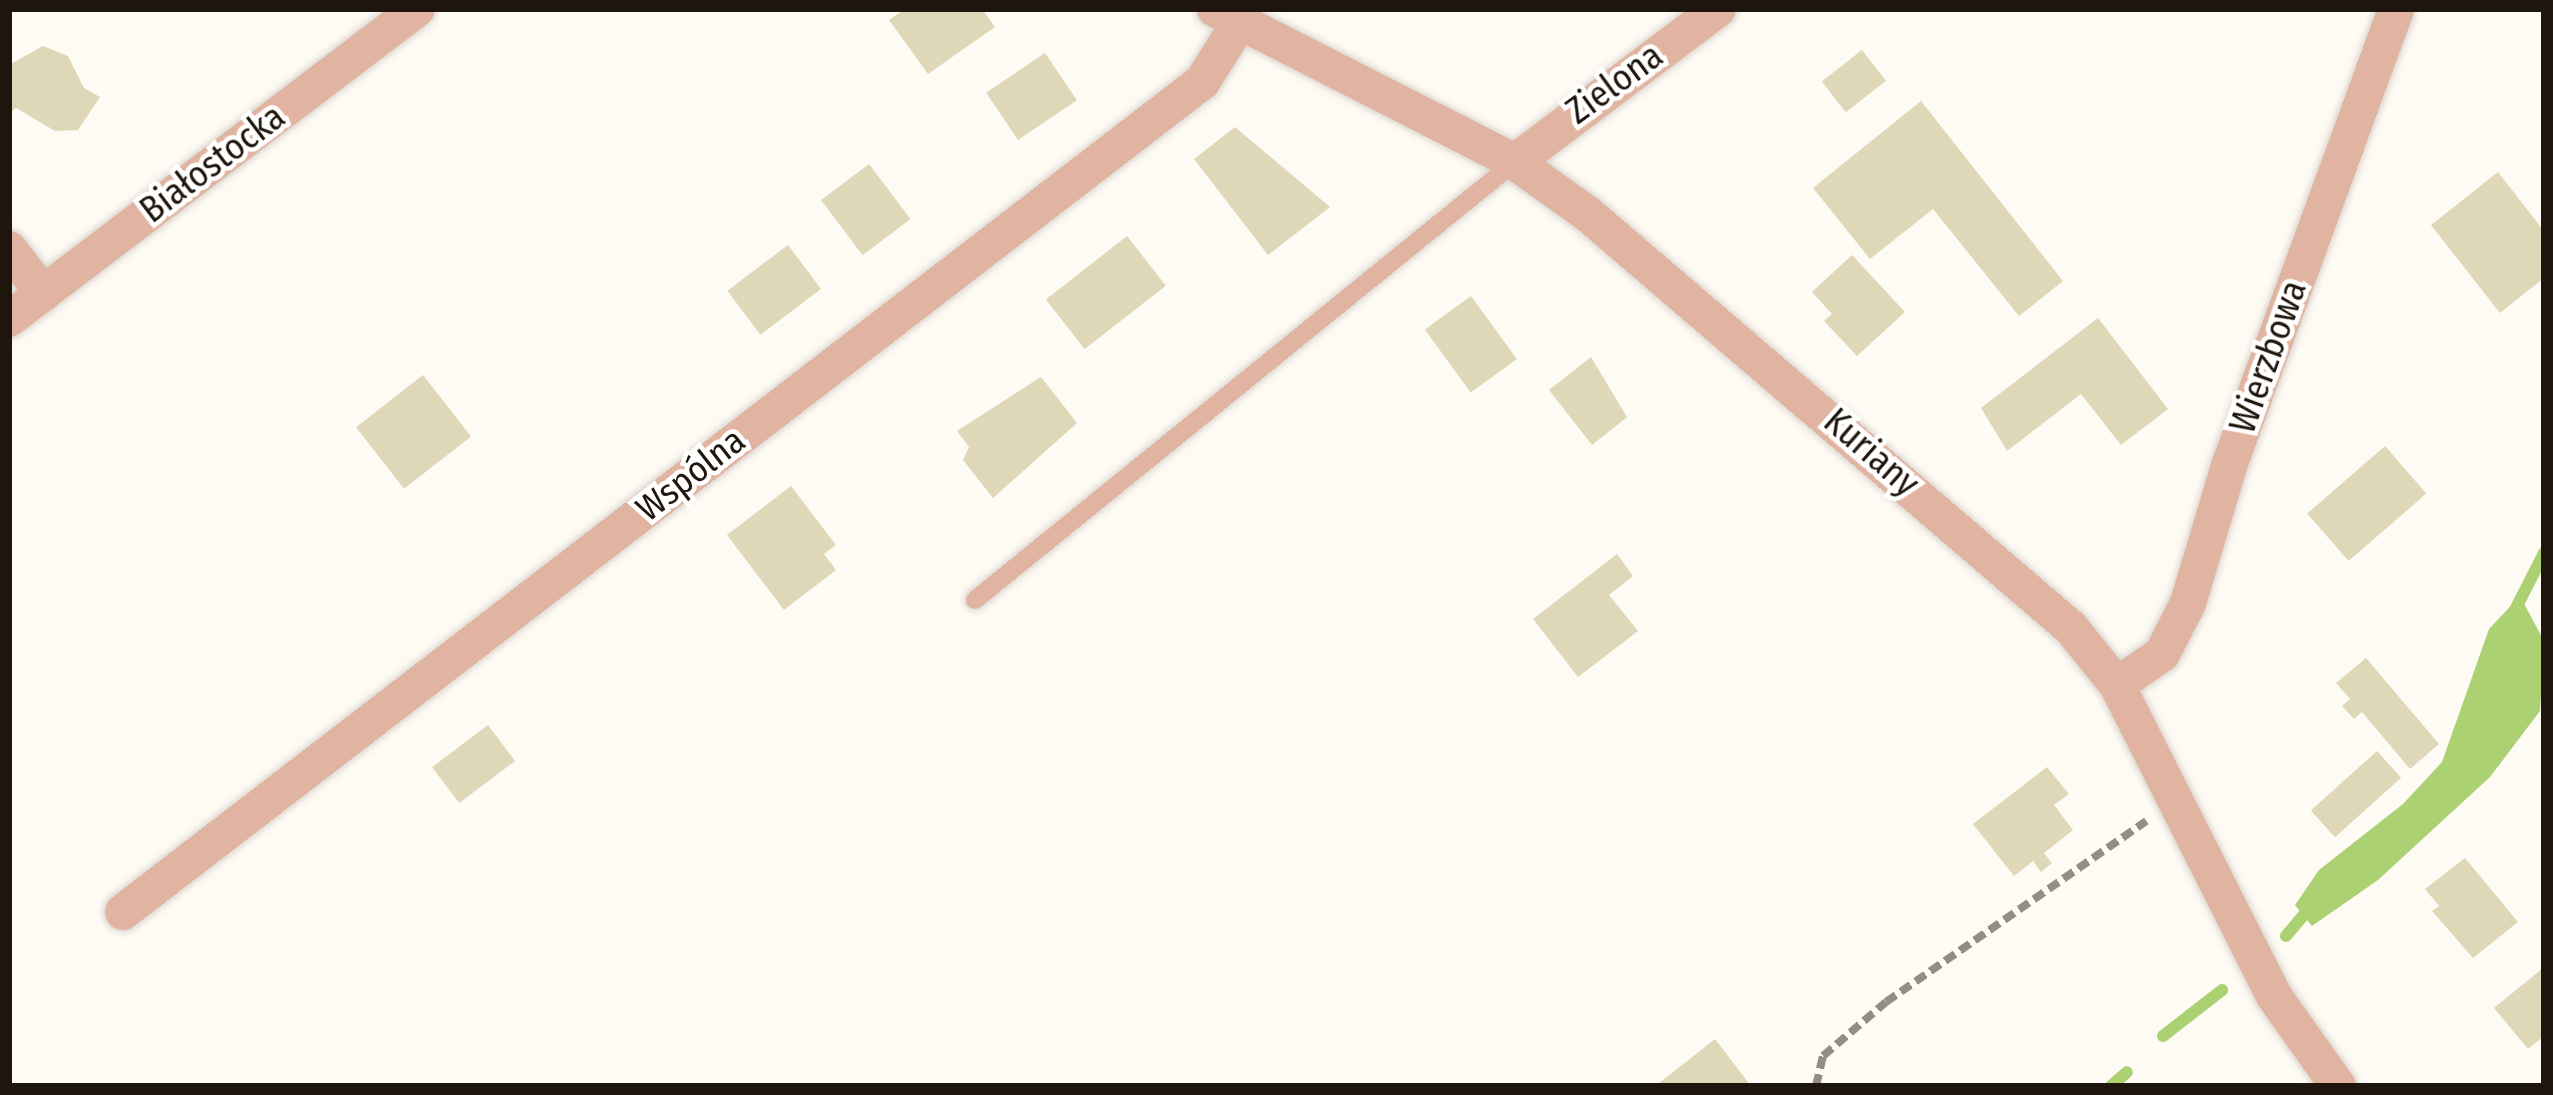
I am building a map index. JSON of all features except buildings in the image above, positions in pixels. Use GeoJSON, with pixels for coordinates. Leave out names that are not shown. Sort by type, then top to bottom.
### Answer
{"type":"FeatureCollection","features":[{"type":"Feature","properties":{"kind":"street","name":"Białostocka"},"geometry":{"type":"LineString","coordinates":[[9,319],[417,9]]}},
{"type":"Feature","properties":{"kind":"street","name":"Zielona"},"geometry":{"type":"LineString","coordinates":[[1515,162],[1718,9]]}},
{"type":"Feature","properties":{"kind":"street","name":"Wierzbowa"},"geometry":{"type":"LineString","coordinates":[[2117,685],[2162,654],[2188,602],[2229,466],[2396,9]]}},
{"type":"Feature","properties":{"kind":"street","name":"Kuriany"},"geometry":{"type":"LineString","coordinates":[[1228,15],[1515,162],[1670,277],[2071,628],[2117,685],[2274,996],[2338,1086]]}},
{"type":"Feature","properties":{"kind":"street","name":"Wspólna"},"geometry":{"type":"LineString","coordinates":[[123,912],[1202,82],[1228,15]]}},
{"type":"Feature","properties":{"kind":"street"},"geometry":{"type":"LineString","coordinates":[[9,249],[43,293]]}},
{"type":"Feature","properties":{"kind":"lane"},"geometry":{"type":"LineString","coordinates":[[975,600],[1515,162]]}},
{"type":"Feature","properties":{"kind":"path"},"geometry":{"type":"LineString","coordinates":[[1816,1086],[1823,1056],[1886,1002],[2131,829],[2180,804]]}},
{"type":"Feature","properties":{"kind":"shaded area"},"geometry":{"type":"Polygon","coordinates":[[[2520,596],[2544,641],[2540,711],[2490,777],[2378,880],[2312,926],[2295,905],[2319,870],[2403,804],[2442,762],[2489,629],[2520,596]]]}},
{"type":"Feature","properties":{"kind":"waterway"},"geometry":{"type":"LineString","coordinates":[[2515,610],[2544,553]]}},
{"type":"Feature","properties":{"kind":"waterway"},"geometry":{"type":"LineString","coordinates":[[2286,936],[2312,905]]}},
{"type":"Feature","properties":{"kind":"waterway"},"geometry":{"type":"LineString","coordinates":[[2163,1036],[2222,990]]}},
{"type":"Feature","properties":{"kind":"waterway"},"geometry":{"type":"LineString","coordinates":[[2111,1086],[2127,1072]]}}]}
